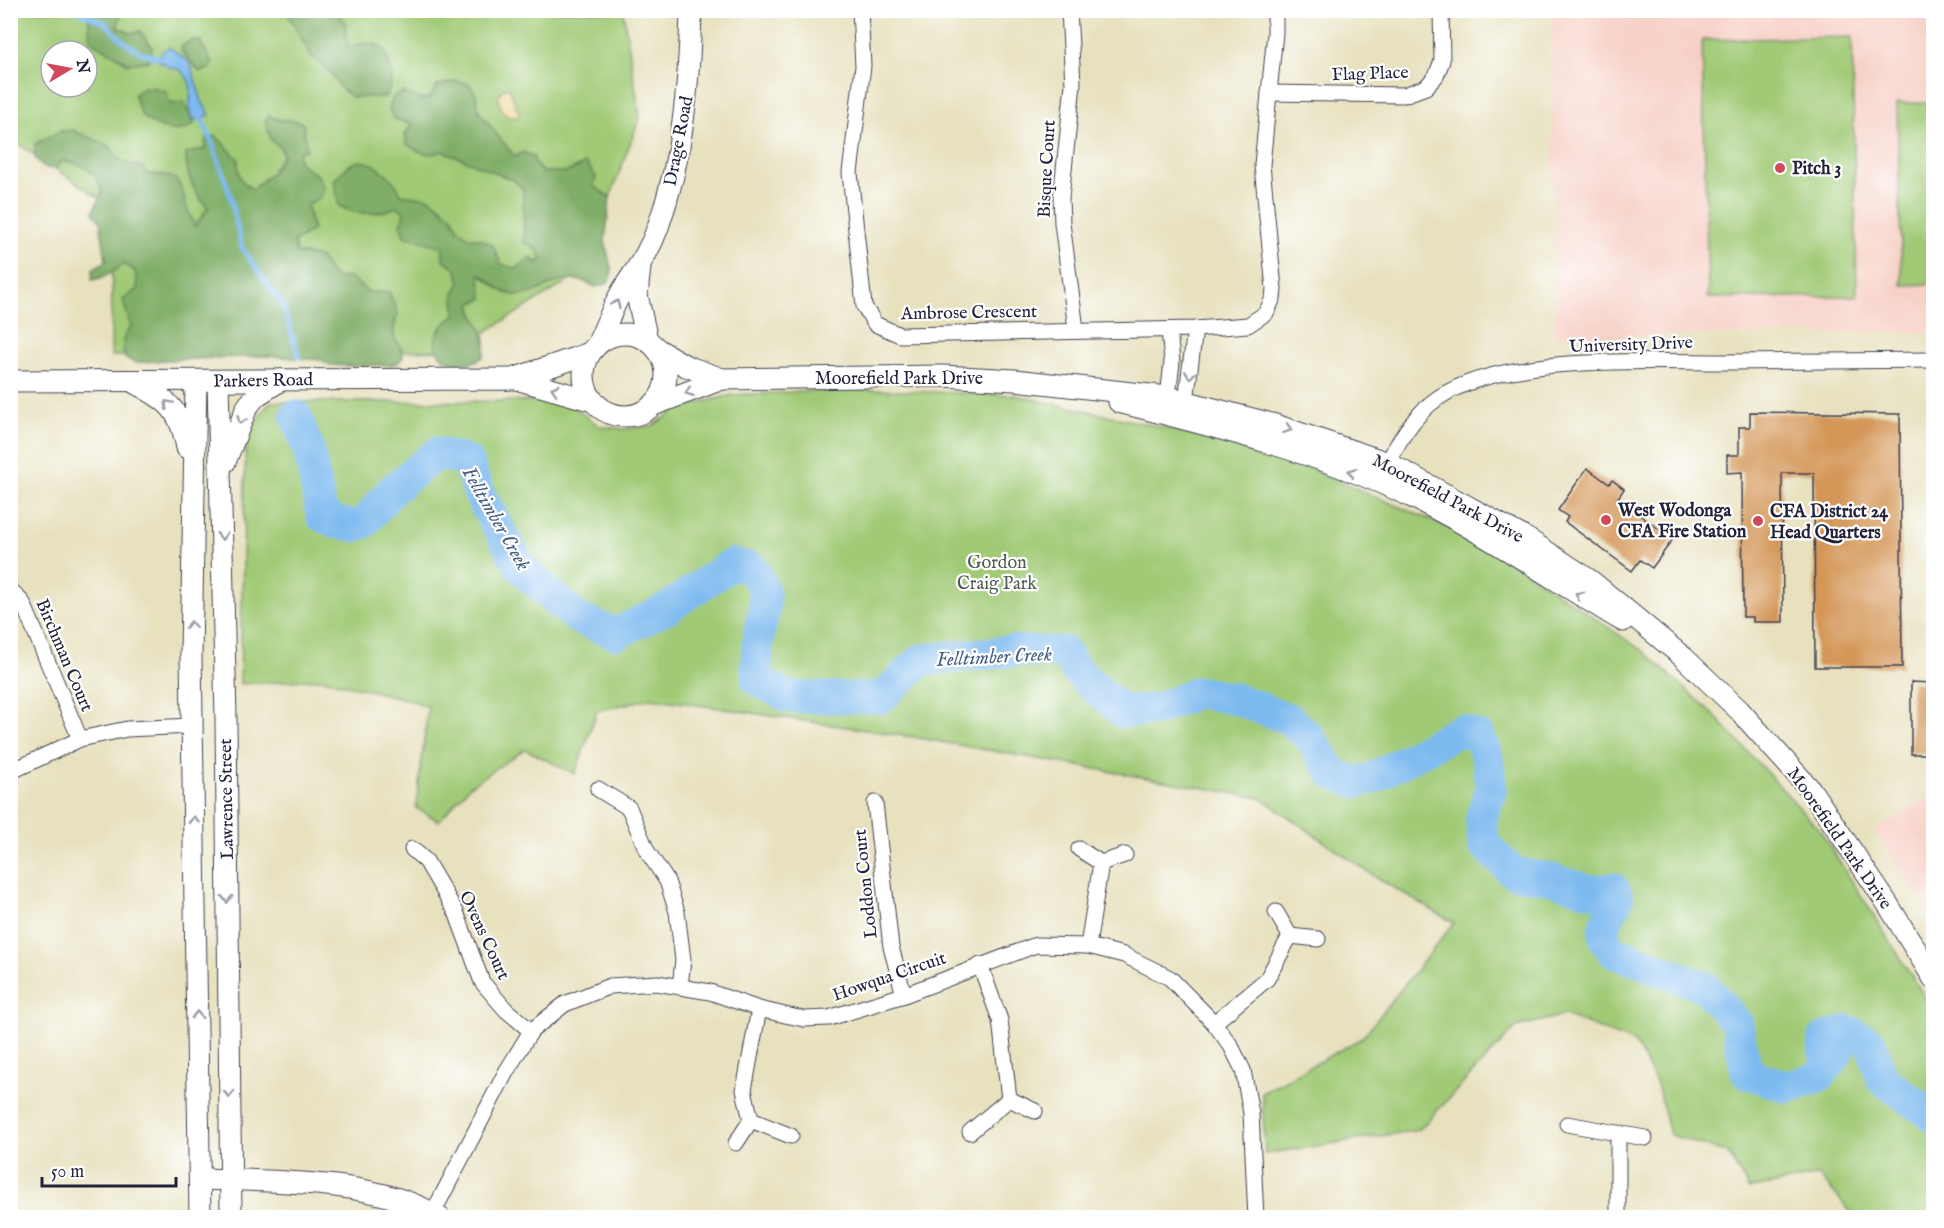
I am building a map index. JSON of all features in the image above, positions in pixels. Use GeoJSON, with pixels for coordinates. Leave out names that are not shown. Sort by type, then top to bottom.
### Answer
{"type":"FeatureCollection","features":[{"type":"Feature","properties":{"kind":"main road","name":"Drage Road"},"geometry":{"type":"LineString","coordinates":[[594,349],[621,292],[640,266],[657,228],[682,136],[688,89],[691,10]]}},
{"type":"Feature","properties":{"kind":"main road","name":"Drage Road"},"geometry":{"type":"LineString","coordinates":[[640,266],[637,295],[642,326],[652,344]]}},
{"type":"Feature","properties":{"kind":"main road"},"geometry":{"type":"LineString","coordinates":[[615,335],[637,336],[686,366],[722,379],[656,404],[635,416],[623,417],[601,409],[593,401],[584,377],[594,349],[615,335]]}},
{"type":"Feature","properties":{"kind":"main road"},"geometry":{"type":"LineString","coordinates":[[652,344],[665,362],[667,377],[664,392],[656,404]]}},
{"type":"Feature","properties":{"kind":"main road","name":"Parkers Road"},"geometry":{"type":"LineString","coordinates":[[516,379],[594,349]]}},
{"type":"Feature","properties":{"kind":"main road","name":"Moorefield Park Drive"},"geometry":{"type":"LineString","coordinates":[[722,379],[943,376],[1075,386],[1101,398],[1176,405],[1275,425],[1388,463],[1529,540],[1591,581],[1683,657],[1739,710],[1809,789],[1887,903],[1934,980]]}},
{"type":"Feature","properties":{"kind":"main road","name":"Parkers Road"},"geometry":{"type":"LineString","coordinates":[[10,381],[516,379],[593,401]]}},
{"type":"Feature","properties":{"kind":"main road"},"geometry":{"type":"LineString","coordinates":[[220,477],[247,407],[256,396],[280,380]]}},
{"type":"Feature","properties":{"kind":"main road","name":"Lawrence Street"},"geometry":{"type":"LineString","coordinates":[[195,381],[192,478],[192,726],[200,1218]]}},
{"type":"Feature","properties":{"kind":"main road","name":"Lawrence Street"},"geometry":{"type":"LineString","coordinates":[[218,381],[226,719],[231,1218]]}},
{"type":"Feature","properties":{"kind":"main road"},"geometry":{"type":"LineString","coordinates":[[132,382],[161,397],[179,417],[192,478]]}},
{"type":"Feature","properties":{"kind":"main road","name":"Moorefield Park Drive"},"geometry":{"type":"LineString","coordinates":[[1176,405],[1212,426],[1380,482],[1477,533],[1683,657]]}},
{"type":"Feature","properties":{"kind":"main road"},"geometry":{"type":"LineString","coordinates":[[192,726],[226,719]]}},
{"type":"Feature","properties":{"kind":"main road"},"geometry":{"type":"LineString","coordinates":[[200,1179],[334,1186],[383,1195],[436,1215]]}},
{"type":"Feature","properties":{"kind":"street","name":"Ambrose Crescent"},"geometry":{"type":"LineString","coordinates":[[860,10],[863,66],[850,173],[864,306],[870,317],[884,330],[900,334],[1076,329],[1195,329],[1254,323],[1266,313],[1273,298],[1262,165],[1275,10]]}},
{"type":"Feature","properties":{"kind":"street","name":"Bisque Court"},"geometry":{"type":"LineString","coordinates":[[1069,10],[1073,84],[1061,198],[1062,223],[1076,329]]}},
{"type":"Feature","properties":{"kind":"street","name":"Flag Place"},"geometry":{"type":"LineString","coordinates":[[1269,93],[1404,94],[1425,87],[1436,76],[1442,61],[1441,10]]}},
{"type":"Feature","properties":{"kind":"street"},"geometry":{"type":"LineString","coordinates":[[1176,405],[1195,329]]}},
{"type":"Feature","properties":{"kind":"street"},"geometry":{"type":"LineString","coordinates":[[1169,330],[1176,405]]}},
{"type":"Feature","properties":{"kind":"street","name":"University Drive"},"geometry":{"type":"LineString","coordinates":[[1380,482],[1388,463],[1424,410],[1454,390],[1497,374],[1545,366],[1667,362],[1934,360]]}},
{"type":"Feature","properties":{"kind":"street","name":"Birchman Court"},"geometry":{"type":"LineString","coordinates":[[10,589],[23,603],[80,739]]}},
{"type":"Feature","properties":{"kind":"street"},"geometry":{"type":"LineString","coordinates":[[10,772],[80,739],[127,729],[192,726]]}},
{"type":"Feature","properties":{"kind":"street"},"geometry":{"type":"LineString","coordinates":[[598,789],[629,808],[647,851],[667,881],[678,912],[683,960],[680,987]]}},
{"type":"Feature","properties":{"kind":"street","name":"Loddon Court"},"geometry":{"type":"LineString","coordinates":[[875,803],[891,947],[904,995]]}},
{"type":"Feature","properties":{"kind":"street","name":"Ovens Court"},"geometry":{"type":"LineString","coordinates":[[412,849],[426,861],[456,912],[482,982],[506,1010],[531,1031]]}},
{"type":"Feature","properties":{"kind":"street"},"geometry":{"type":"LineString","coordinates":[[1079,849],[1101,863]]}},
{"type":"Feature","properties":{"kind":"street"},"geometry":{"type":"LineString","coordinates":[[1101,863],[1125,855]]}},
{"type":"Feature","properties":{"kind":"street"},"geometry":{"type":"LineString","coordinates":[[1088,946],[1101,863]]}},
{"type":"Feature","properties":{"kind":"street"},"geometry":{"type":"LineString","coordinates":[[1276,912],[1290,936]]}},
{"type":"Feature","properties":{"kind":"street"},"geometry":{"type":"LineString","coordinates":[[1290,936],[1318,939]]}},
{"type":"Feature","properties":{"kind":"street"},"geometry":{"type":"LineString","coordinates":[[1214,1023],[1267,980],[1290,936]]}},
{"type":"Feature","properties":{"kind":"street","name":"Howqua Circuit"},"geometry":{"type":"LineString","coordinates":[[436,1215],[507,1072],[531,1031],[565,1004],[610,986],[657,983],[710,992],[759,1009],[804,1018],[829,1018],[904,995],[1035,945],[1088,946],[1124,955],[1170,978],[1214,1023],[1231,1046],[1243,1070],[1251,1113],[1256,1218]]}},
{"type":"Feature","properties":{"kind":"street"},"geometry":{"type":"LineString","coordinates":[[980,965],[1000,1020],[1009,1099]]}},
{"type":"Feature","properties":{"kind":"street"},"geometry":{"type":"LineString","coordinates":[[736,1143],[751,1120],[744,1090],[759,1009]]}},
{"type":"Feature","properties":{"kind":"street"},"geometry":{"type":"LineString","coordinates":[[1009,1099],[1035,1111]]}},
{"type":"Feature","properties":{"kind":"street"},"geometry":{"type":"LineString","coordinates":[[970,1132],[1009,1099]]}},
{"type":"Feature","properties":{"kind":"street"},"geometry":{"type":"LineString","coordinates":[[751,1120],[791,1136]]}},
{"type":"Feature","properties":{"kind":"street"},"geometry":{"type":"LineString","coordinates":[[1567,1124],[1645,1138]]}},
{"type":"Feature","properties":{"kind":"street"},"geometry":{"type":"LineString","coordinates":[[1618,1133],[1618,1218]]}},
{"type":"Feature","properties":{"kind":"shaded area"},"geometry":{"type":"Polygon","coordinates":[[[1551,11],[1933,11],[1933,332],[1555,337],[1551,11]]]}},
{"type":"Feature","properties":{"kind":"shaded area"},"geometry":{"type":"Polygon","coordinates":[[[1933,792],[1933,918],[1875,831],[1933,792]]]}},
{"type":"Feature","properties":{"kind":"green space"},"geometry":{"type":"Polygon","coordinates":[[[10,11],[623,11],[640,117],[582,273],[456,350],[111,356],[113,207],[11,139],[10,11]]]}},
{"type":"Feature","properties":{"kind":"green space"},"geometry":{"type":"Polygon","coordinates":[[[88,11],[118,11],[121,15],[117,27],[131,33],[140,31],[152,47],[149,61],[127,64],[99,46],[99,39],[90,39],[88,11]]]}},
{"type":"Feature","properties":{"kind":"green space"},"geometry":{"type":"Polygon","coordinates":[[[286,11],[336,11],[345,22],[347,46],[373,43],[384,49],[391,68],[392,79],[385,97],[351,97],[340,87],[331,73],[312,57],[286,11]]]}},
{"type":"Feature","properties":{"kind":"green space","name":"Pitch 3"},"geometry":{"type":"Polygon","coordinates":[[[1852,37],[1857,296],[1708,298],[1702,40],[1852,37]]]}},
{"type":"Feature","properties":{"kind":"green space"},"geometry":{"type":"Polygon","coordinates":[[[192,40],[200,41],[213,64],[211,68],[200,72],[181,50],[182,46],[192,40]]]}},
{"type":"Feature","properties":{"kind":"green space"},"geometry":{"type":"Polygon","coordinates":[[[455,81],[469,84],[476,95],[479,112],[515,157],[523,152],[533,156],[536,165],[543,172],[567,172],[586,163],[596,177],[593,186],[610,197],[605,241],[612,272],[608,283],[596,287],[582,281],[569,280],[529,294],[518,295],[506,293],[479,274],[483,298],[471,304],[484,334],[485,348],[483,357],[462,364],[444,359],[436,346],[436,337],[441,328],[455,315],[454,294],[460,282],[456,269],[443,259],[443,247],[404,236],[401,227],[404,212],[397,207],[382,212],[368,213],[354,212],[339,206],[334,180],[348,166],[356,162],[371,164],[392,180],[401,194],[430,198],[452,216],[459,230],[470,238],[481,239],[493,245],[501,264],[516,269],[530,258],[538,263],[542,259],[537,250],[524,242],[523,189],[515,181],[443,151],[428,154],[416,150],[407,144],[405,135],[412,124],[394,119],[389,108],[394,96],[403,92],[421,99],[430,98],[437,86],[455,81]]]}},
{"type":"Feature","properties":{"kind":"green space"},"geometry":{"type":"Polygon","coordinates":[[[152,87],[166,91],[170,104],[184,102],[194,124],[181,130],[167,129],[142,116],[134,95],[139,90],[152,87]]]}},
{"type":"Feature","properties":{"kind":"green space"},"geometry":{"type":"Polygon","coordinates":[[[1897,103],[1933,103],[1933,284],[1902,285],[1897,103]]]}},
{"type":"Feature","properties":{"kind":"green space"},"geometry":{"type":"Polygon","coordinates":[[[269,115],[273,118],[295,120],[303,124],[307,149],[298,153],[300,163],[318,176],[324,188],[321,198],[307,205],[313,230],[294,242],[296,253],[318,256],[331,274],[339,278],[350,277],[368,292],[389,292],[398,313],[394,337],[402,350],[403,357],[398,363],[390,365],[349,366],[330,365],[322,360],[269,356],[136,363],[125,358],[123,341],[131,327],[123,300],[137,289],[137,277],[132,269],[124,265],[104,277],[92,280],[93,269],[106,261],[100,221],[93,212],[102,193],[100,186],[88,170],[77,164],[63,161],[55,168],[45,168],[35,158],[35,144],[61,131],[74,130],[105,144],[122,161],[141,166],[147,174],[170,176],[181,188],[195,226],[208,208],[191,182],[186,153],[205,149],[207,137],[216,136],[238,159],[240,177],[253,189],[271,173],[283,155],[280,147],[271,140],[265,120],[269,115]]]}},
{"type":"Feature","properties":{"kind":"green space","name":"Gordon Craig Park"},"geometry":{"type":"Polygon","coordinates":[[[851,389],[1015,395],[1269,451],[1482,542],[1643,651],[1712,713],[1819,829],[1933,1010],[1933,1217],[1855,1217],[1819,1175],[1749,1189],[1728,1153],[1670,1135],[1657,1084],[1635,1043],[1565,1015],[1516,1027],[1419,1130],[1265,1154],[1262,1093],[1362,1038],[1454,923],[1377,878],[1261,798],[913,737],[651,698],[597,711],[575,774],[525,749],[470,786],[439,821],[416,808],[428,707],[414,701],[323,679],[240,684],[246,434],[270,402],[565,401],[599,426],[624,429],[652,426],[681,407],[733,395],[851,389]]]}},
{"type":"Feature","properties":{"kind":"sand"},"geometry":{"type":"Polygon","coordinates":[[[504,88],[509,88],[519,113],[517,117],[509,117],[502,111],[498,96],[504,88]]]}},
{"type":"Feature","properties":{"kind":"water"},"geometry":{"type":"Polygon","coordinates":[[[169,47],[190,63],[202,102],[210,115],[194,120],[190,106],[191,88],[186,76],[179,69],[171,68],[158,60],[162,52],[169,47]]]}},
{"type":"Feature","properties":{"kind":"building"},"geometry":{"type":"Polygon","coordinates":[[[1750,412],[1900,414],[1902,667],[1815,667],[1814,473],[1782,473],[1783,622],[1753,622],[1753,617],[1743,617],[1742,472],[1727,473],[1727,455],[1739,455],[1739,427],[1750,427],[1750,412]]]}},
{"type":"Feature","properties":{"kind":"building","name":"West Wodonga CFA Fire Station"},"geometry":{"type":"Polygon","coordinates":[[[1587,468],[1609,484],[1612,480],[1624,489],[1617,499],[1662,531],[1664,527],[1676,535],[1652,568],[1640,560],[1632,571],[1565,522],[1568,517],[1558,510],[1587,468]]]}},
{"type":"Feature","properties":{"kind":"building"},"geometry":{"type":"Polygon","coordinates":[[[1911,682],[1932,683],[1934,754],[1911,754],[1911,682]]]}},
{"type":"Feature","properties":{"kind":"waterway","name":"Felltimber Creek"},"geometry":{"type":"LineString","coordinates":[[75,10],[105,23],[121,39],[141,53],[164,59]]}},
{"type":"Feature","properties":{"kind":"waterway","name":"Felltimber Creek"},"geometry":{"type":"LineString","coordinates":[[198,112],[208,132],[229,191],[242,248],[283,306],[299,357]]}},
{"type":"Feature","properties":{"kind":"waterway","name":"Felltimber Creek"},"geometry":{"type":"LineString","coordinates":[[296,416],[309,451],[322,516],[338,523],[355,526],[364,523],[391,491],[437,453],[467,461],[480,496],[522,569],[577,618],[616,634],[669,607],[732,564],[752,568],[759,579],[765,597],[757,646],[757,680],[788,697],[881,698],[921,660],[1011,651],[1064,652],[1080,675],[1123,712],[1158,709],[1198,692],[1236,699],[1289,719],[1308,736],[1335,775],[1356,782],[1373,778],[1460,730],[1479,737],[1488,759],[1491,790],[1481,819],[1484,845],[1514,873],[1551,879],[1591,891],[1613,888],[1618,898],[1605,926],[1604,938],[1608,945],[1614,952],[1705,987],[1737,1023],[1747,1073],[1787,1087],[1819,1077],[1837,1054],[1824,1052],[1824,1038],[1848,1031],[1871,1043],[1882,1079],[1934,1117]]}},
{"type":"Feature","properties":{"kind":"place","name":"Pitch 3"},"geometry":{"type":"Point","coordinates":[1780,168]}},
{"type":"Feature","properties":{"kind":"place","name":"West Wodonga CFA Fire Station"},"geometry":{"type":"Point","coordinates":[1606,520]}},
{"type":"Feature","properties":{"kind":"place","name":"CFA District 24 Head Quarters"},"geometry":{"type":"Point","coordinates":[1758,521]}}]}
